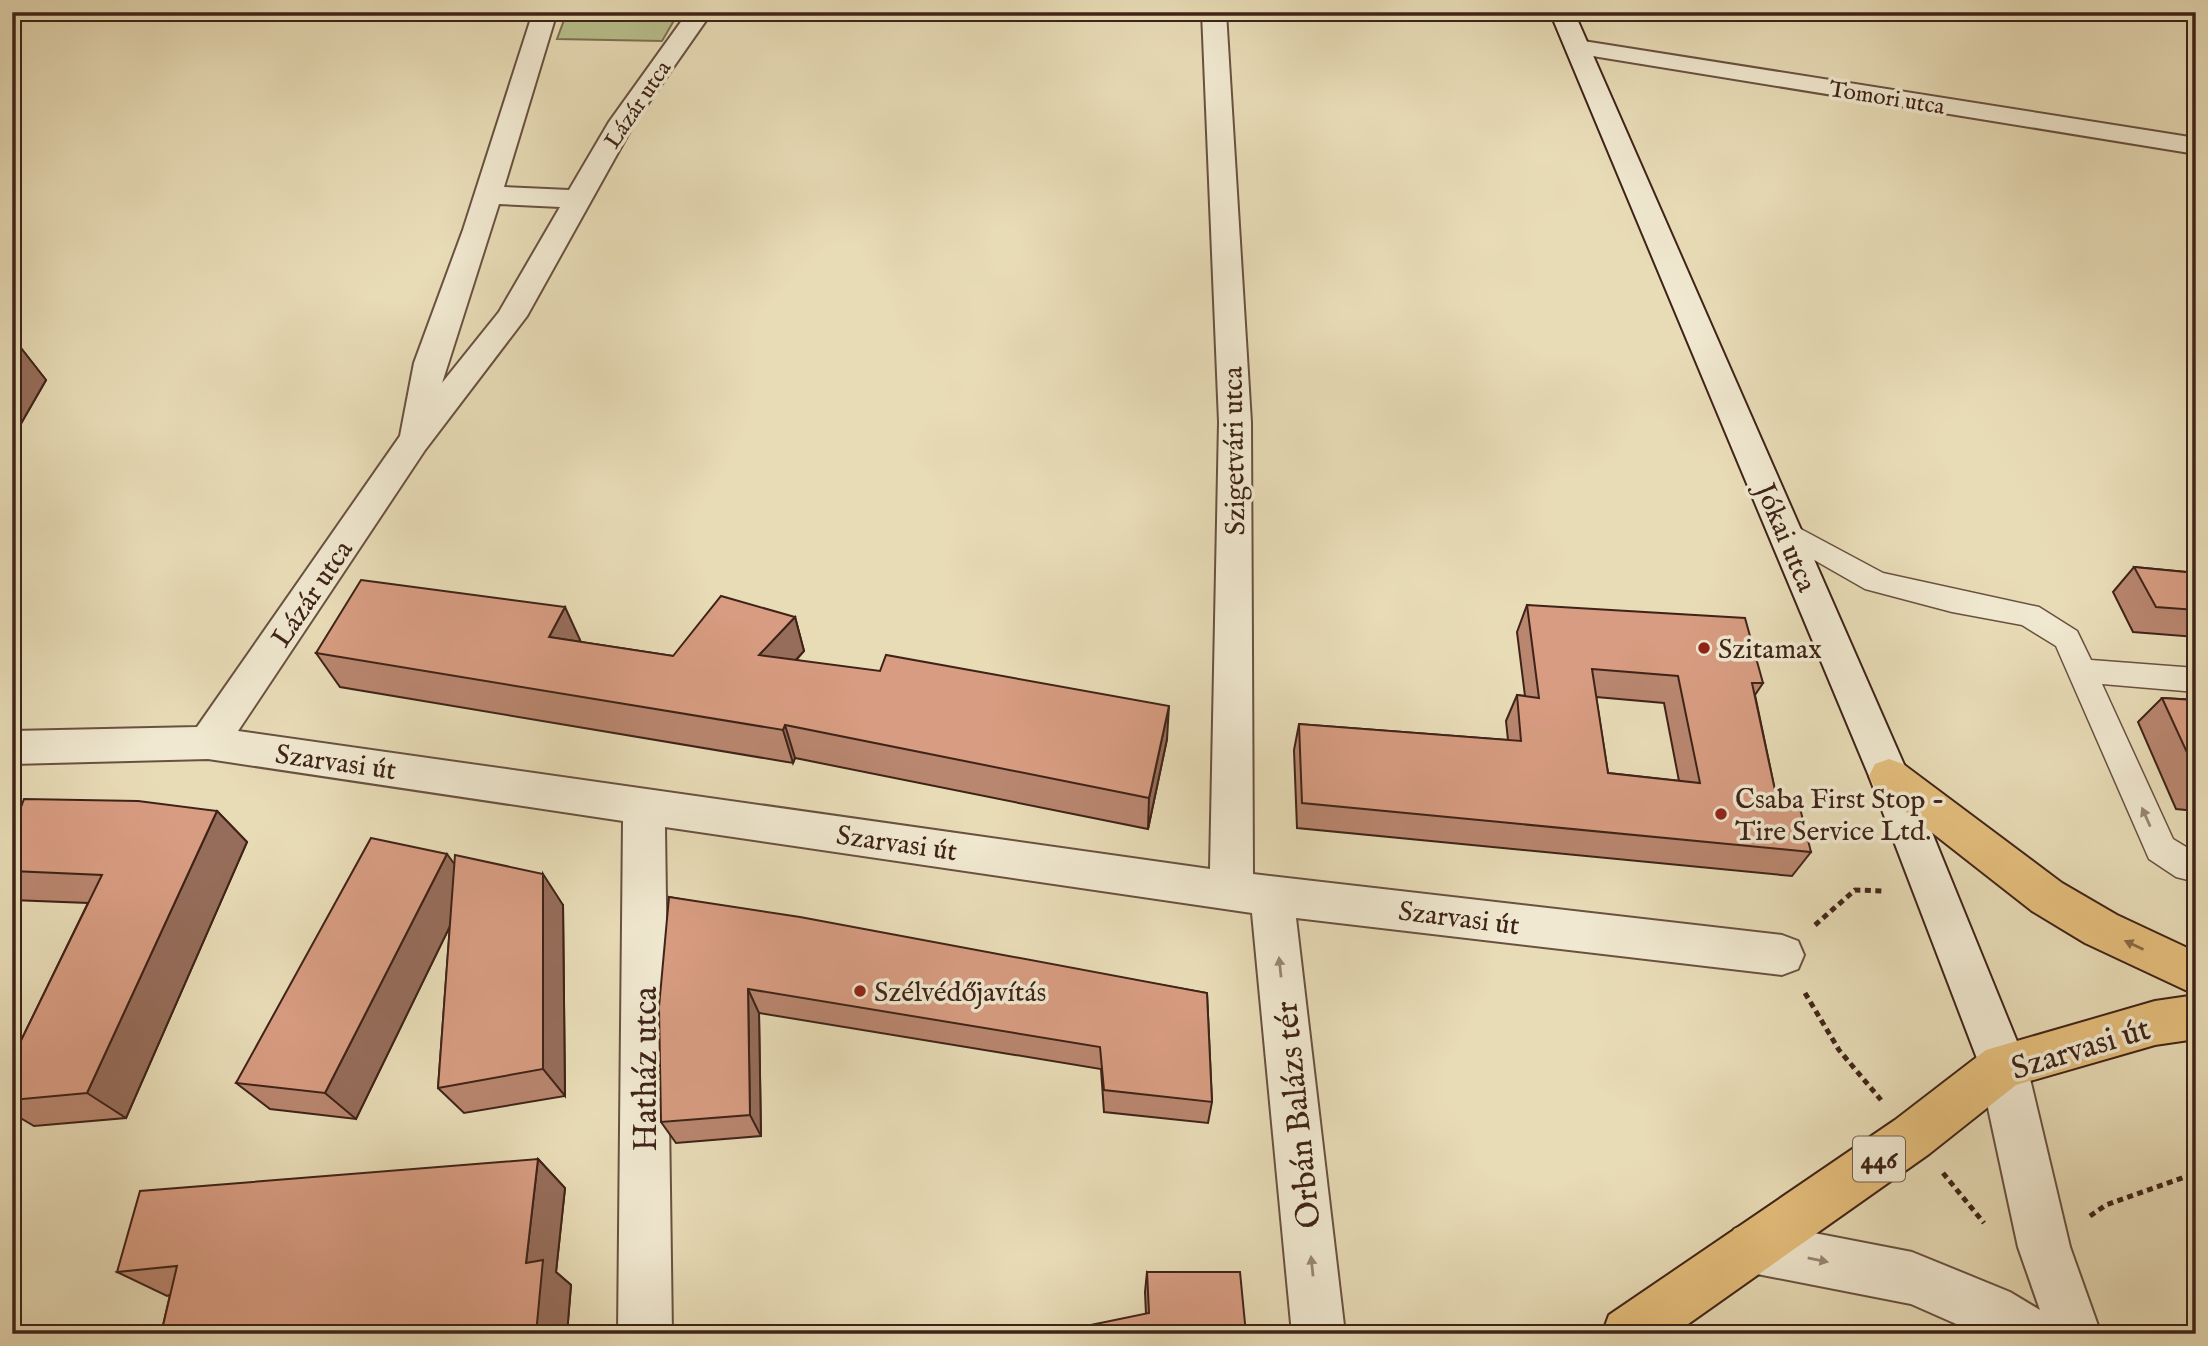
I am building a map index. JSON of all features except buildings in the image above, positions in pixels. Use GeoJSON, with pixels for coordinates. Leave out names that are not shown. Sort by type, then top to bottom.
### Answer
{"type":"FeatureCollection","features":[{"type":"Feature","properties":{"kind":"main road"},"geometry":{"type":"LineString","coordinates":[[1889,776],[2047,897],[2101,929],[2196,974]]}},
{"type":"Feature","properties":{"kind":"main road","name":"Szarvasi út"},"geometry":{"type":"LineString","coordinates":[[1628,1334],[1912,1137],[2003,1066],[2155,1023],[2196,1017]]}},
{"type":"Feature","properties":{"kind":"street","name":"Lázár utca"},"geometry":{"type":"LineString","coordinates":[[413,442],[430,363],[488,195],[545,12]]}},
{"type":"Feature","properties":{"kind":"street","name":"Lázár utca"},"geometry":{"type":"LineString","coordinates":[[208,743],[413,442],[512,316],[622,122],[700,12]]}},
{"type":"Feature","properties":{"kind":"street","name":"Szigetvári utca"},"geometry":{"type":"LineString","coordinates":[[1214,12],[1235,422],[1252,893]]}},
{"type":"Feature","properties":{"kind":"street","name":"Jókai utca"},"geometry":{"type":"LineString","coordinates":[[1562,12],[1889,776],[2003,1066],[2044,1247],[2075,1334]]}},
{"type":"Feature","properties":{"kind":"street","name":"Tomori utca"},"geometry":{"type":"LineString","coordinates":[[1577,47],[2196,146]]}},
{"type":"Feature","properties":{"kind":"street"},"geometry":{"type":"LineString","coordinates":[[488,195],[578,199]]}},
{"type":"Feature","properties":{"kind":"street","name":"Szarvasi út"},"geometry":{"type":"LineString","coordinates":[[12,748],[208,743],[1252,893],[1782,955]]}},
{"type":"Feature","properties":{"kind":"street","name":"Hatház utca"},"geometry":{"type":"LineString","coordinates":[[644,805],[645,1334]]}},
{"type":"Feature","properties":{"kind":"street","name":"Orbán Balázs tér"},"geometry":{"type":"LineString","coordinates":[[1252,893],[1319,1334]]}},
{"type":"Feature","properties":{"kind":"street"},"geometry":{"type":"LineString","coordinates":[[1752,1247],[1912,1278],[1991,1311],[2030,1334]]}},
{"type":"Feature","properties":{"kind":"lane"},"geometry":{"type":"LineString","coordinates":[[1784,530],[1875,582],[1952,601],[2029,615],[2067,639],[2161,849],[2192,867]]}},
{"type":"Feature","properties":{"kind":"lane"},"geometry":{"type":"LineString","coordinates":[[2083,671],[2196,680]]}},
{"type":"Feature","properties":{"kind":"green space"},"geometry":{"type":"Polygon","coordinates":[[[567,12],[679,12],[662,41],[557,39],[567,12]]]}},
{"type":"Feature","properties":{"kind":"place","name":"Szitamax"},"geometry":{"type":"Point","coordinates":[1704,648]}},
{"type":"Feature","properties":{"kind":"place","name":"Csaba First Stop - Tire Service Ltd."},"geometry":{"type":"Point","coordinates":[1721,814]}},
{"type":"Feature","properties":{"kind":"place","name":"Szélvédőjavítás"},"geometry":{"type":"Point","coordinates":[860,991]}}]}
